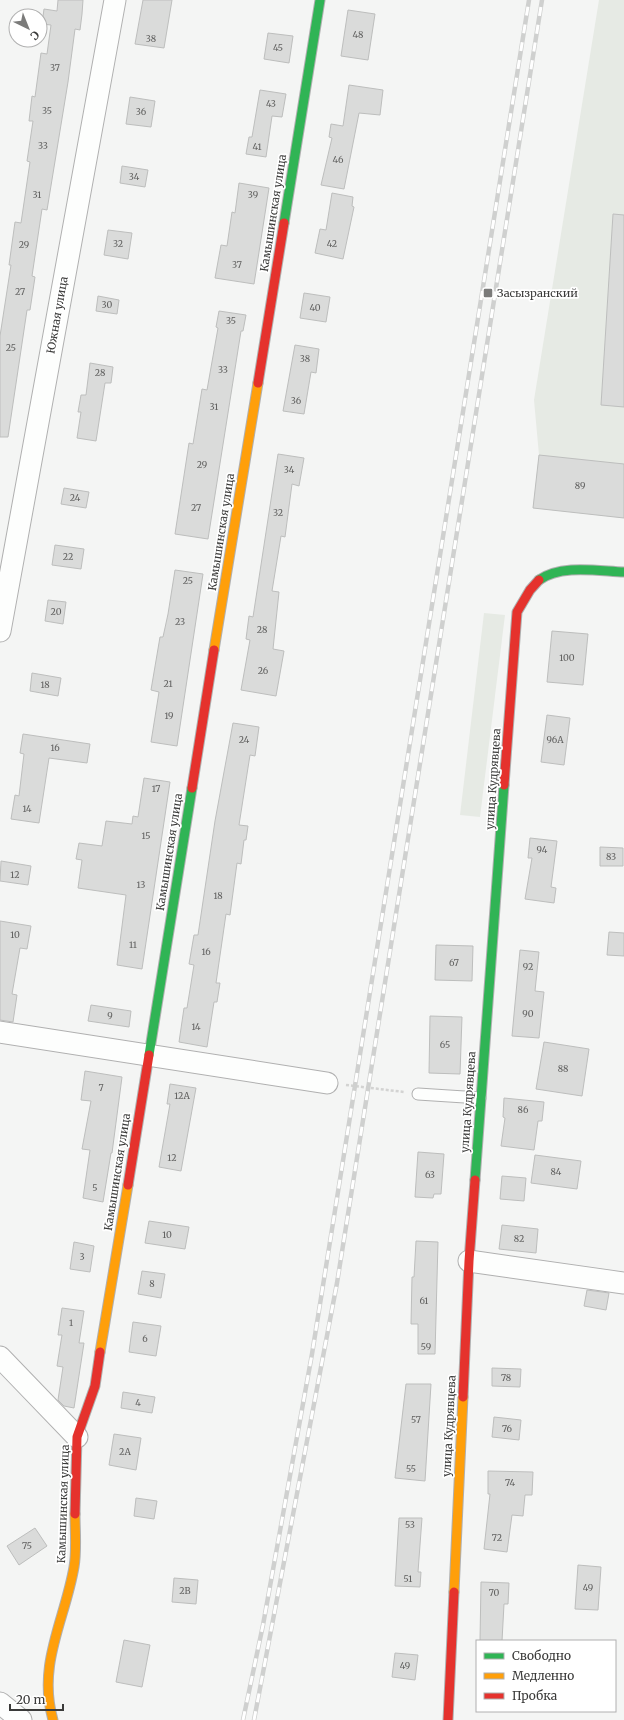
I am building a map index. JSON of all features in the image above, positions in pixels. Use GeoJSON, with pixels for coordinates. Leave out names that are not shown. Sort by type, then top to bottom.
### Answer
{"type":"FeatureCollection","features":[{"type":"Feature","properties":{"kind":"street","name":"Южная улица"},"geometry":{"type":"LineString","coordinates":[[0,631],[115,0]]}},
{"type":"Feature","properties":{"kind":"street","name":"Камышинская улица"},"geometry":{"type":"LineString","coordinates":[[53,1720],[49,1706],[47,1676],[52,1648],[74,1566],[77,1437],[95,1386],[320,0]]}},
{"type":"Feature","properties":{"kind":"street","name":"улица Кудрявцева"},"geometry":{"type":"LineString","coordinates":[[448,1720],[469,1261],[517,612],[536,582],[552,575],[571,570],[624,572]]}},
{"type":"Feature","properties":{"kind":"street"},"geometry":{"type":"LineString","coordinates":[[0,1032],[328,1082]]}},
{"type":"Feature","properties":{"kind":"street"},"geometry":{"type":"LineString","coordinates":[[469,1261],[624,1283]]}},
{"type":"Feature","properties":{"kind":"street"},"geometry":{"type":"LineString","coordinates":[[0,1357],[77,1437]]}},
{"type":"Feature","properties":{"kind":"street"},"geometry":{"type":"LineString","coordinates":[[0,1703],[21,1720]]}},
{"type":"Feature","properties":{"kind":"lane"},"geometry":{"type":"LineString","coordinates":[[418,1094],[480,1098]]}},
{"type":"Feature","properties":{"kind":"path"},"geometry":{"type":"LineString","coordinates":[[328,1082],[418,1094]]}},
{"type":"Feature","properties":{"kind":"shaded area"},"geometry":{"type":"Polygon","coordinates":[[[599,0],[624,0],[624,518],[533,508],[539,455],[534,400],[599,0]]]}},
{"type":"Feature","properties":{"kind":"shaded area"},"geometry":{"type":"Polygon","coordinates":[[[484,613],[505,615],[480,817],[460,815],[484,613]]]}},
{"type":"Feature","properties":{"kind":"building"},"geometry":{"type":"Polygon","coordinates":[[[58,0],[83,0],[80,30],[75,29],[47,210],[42,209],[32,276],[35,277],[30,310],[27,310],[8,437],[0,437],[0,336],[11,265],[9,265],[15,222],[21,223],[30,162],[27,161],[33,121],[29,121],[32,96],[35,97],[41,53],[47,54],[48,48],[51,25],[48,25],[48,10],[57,11],[58,0]]]}},
{"type":"Feature","properties":{"kind":"building"},"geometry":{"type":"Polygon","coordinates":[[[143,0],[172,0],[164,48],[135,44],[143,0]]]}},
{"type":"Feature","properties":{"kind":"building"},"geometry":{"type":"Polygon","coordinates":[[[348,10],[375,14],[368,60],[341,56],[348,10]]]}},
{"type":"Feature","properties":{"kind":"building"},"geometry":{"type":"Polygon","coordinates":[[[268,33],[293,36],[289,63],[264,59],[268,33]]]}},
{"type":"Feature","properties":{"kind":"building"},"geometry":{"type":"Polygon","coordinates":[[[349,85],[383,90],[380,115],[359,113],[344,189],[321,185],[332,138],[329,137],[331,124],[343,126],[349,85]]]}},
{"type":"Feature","properties":{"kind":"building"},"geometry":{"type":"Polygon","coordinates":[[[260,90],[286,94],[282,117],[272,116],[266,157],[246,154],[249,137],[252,137],[260,90]]]}},
{"type":"Feature","properties":{"kind":"building"},"geometry":{"type":"Polygon","coordinates":[[[130,97],[155,101],[151,127],[126,124],[130,97]]]}},
{"type":"Feature","properties":{"kind":"building"},"geometry":{"type":"Polygon","coordinates":[[[122,166],[148,170],[145,187],[120,183],[122,166]]]}},
{"type":"Feature","properties":{"kind":"building"},"geometry":{"type":"Polygon","coordinates":[[[239,183],[269,188],[254,284],[215,278],[221,245],[227,246],[232,212],[235,213],[239,183]]]}},
{"type":"Feature","properties":{"kind":"building"},"geometry":{"type":"Polygon","coordinates":[[[332,193],[353,197],[352,206],[354,207],[343,259],[315,253],[320,229],[326,230],[332,193]]]}},
{"type":"Feature","properties":{"kind":"building"},"geometry":{"type":"Polygon","coordinates":[[[613,214],[624,215],[624,407],[601,405],[613,214]]]}},
{"type":"Feature","properties":{"kind":"building"},"geometry":{"type":"Polygon","coordinates":[[[108,230],[132,233],[128,259],[104,255],[108,230]]]}},
{"type":"Feature","properties":{"kind":"building"},"geometry":{"type":"Polygon","coordinates":[[[304,293],[330,297],[326,322],[300,318],[304,293]]]}},
{"type":"Feature","properties":{"kind":"building"},"geometry":{"type":"Polygon","coordinates":[[[98,296],[119,300],[117,314],[96,311],[98,296]]]}},
{"type":"Feature","properties":{"kind":"building"},"geometry":{"type":"Polygon","coordinates":[[[219,311],[246,315],[243,331],[241,331],[208,539],[175,534],[189,443],[193,444],[202,389],[207,390],[218,328],[216,327],[219,311]]]}},
{"type":"Feature","properties":{"kind":"building"},"geometry":{"type":"Polygon","coordinates":[[[295,345],[319,349],[316,373],[311,372],[304,414],[283,411],[295,345]]]}},
{"type":"Feature","properties":{"kind":"building"},"geometry":{"type":"Polygon","coordinates":[[[90,363],[113,367],[111,383],[105,383],[96,441],[77,438],[81,412],[78,412],[81,395],[86,395],[90,363]]]}},
{"type":"Feature","properties":{"kind":"building"},"geometry":{"type":"Polygon","coordinates":[[[278,454],[304,458],[299,486],[292,484],[285,537],[281,536],[272,591],[279,592],[273,649],[284,651],[276,696],[241,690],[250,640],[246,639],[249,616],[253,617],[278,454]]]}},
{"type":"Feature","properties":{"kind":"building"},"geometry":{"type":"Polygon","coordinates":[[[539,455],[624,464],[624,518],[533,508],[539,455]]]}},
{"type":"Feature","properties":{"kind":"building"},"geometry":{"type":"Polygon","coordinates":[[[64,488],[89,492],[86,508],[61,504],[64,488]]]}},
{"type":"Feature","properties":{"kind":"building"},"geometry":{"type":"Polygon","coordinates":[[[55,545],[84,549],[81,569],[52,565],[55,545]]]}},
{"type":"Feature","properties":{"kind":"building"},"geometry":{"type":"Polygon","coordinates":[[[175,570],[203,574],[177,746],[151,742],[159,692],[151,690],[160,637],[163,637],[168,614],[175,570]]]}},
{"type":"Feature","properties":{"kind":"building"},"geometry":{"type":"Polygon","coordinates":[[[48,600],[66,602],[63,624],[45,621],[48,600]]]}},
{"type":"Feature","properties":{"kind":"building"},"geometry":{"type":"Polygon","coordinates":[[[552,631],[588,634],[583,685],[547,682],[552,631]]]}},
{"type":"Feature","properties":{"kind":"building"},"geometry":{"type":"Polygon","coordinates":[[[32,673],[61,678],[58,696],[30,691],[32,673]]]}},
{"type":"Feature","properties":{"kind":"building"},"geometry":{"type":"Polygon","coordinates":[[[547,715],[570,718],[564,765],[541,762],[547,715]]]}},
{"type":"Feature","properties":{"kind":"building"},"geometry":{"type":"Polygon","coordinates":[[[233,723],[259,727],[255,756],[250,755],[239,825],[248,826],[246,840],[244,840],[241,864],[237,863],[230,915],[226,914],[216,983],[220,983],[217,1002],[214,1002],[207,1047],[179,1042],[184,1008],[187,1008],[194,965],[189,964],[194,935],[198,935],[215,821],[233,723]]]}},
{"type":"Feature","properties":{"kind":"building"},"geometry":{"type":"Polygon","coordinates":[[[23,734],[90,744],[87,763],[49,758],[39,823],[11,819],[15,795],[19,796],[24,754],[20,753],[23,734]]]}},
{"type":"Feature","properties":{"kind":"building"},"geometry":{"type":"Polygon","coordinates":[[[144,778],[170,782],[142,969],[117,965],[126,895],[78,888],[82,860],[76,859],[79,843],[102,846],[106,821],[132,824],[133,816],[138,817],[144,778]]]}},
{"type":"Feature","properties":{"kind":"building"},"geometry":{"type":"Polygon","coordinates":[[[530,838],[557,841],[551,887],[556,888],[554,903],[525,899],[532,858],[528,858],[530,838]]]}},
{"type":"Feature","properties":{"kind":"building"},"geometry":{"type":"Polygon","coordinates":[[[600,847],[623,848],[623,866],[600,866],[600,847]]]}},
{"type":"Feature","properties":{"kind":"building"},"geometry":{"type":"Polygon","coordinates":[[[1,861],[31,866],[28,885],[0,881],[1,861]]]}},
{"type":"Feature","properties":{"kind":"building"},"geometry":{"type":"Polygon","coordinates":[[[0,921],[31,926],[27,949],[20,948],[12,994],[17,995],[13,1022],[0,1020],[0,921]]]}},
{"type":"Feature","properties":{"kind":"building"},"geometry":{"type":"Polygon","coordinates":[[[609,932],[624,933],[624,956],[607,955],[609,932]]]}},
{"type":"Feature","properties":{"kind":"building"},"geometry":{"type":"Polygon","coordinates":[[[436,945],[473,946],[472,981],[435,980],[436,945]]]}},
{"type":"Feature","properties":{"kind":"building"},"geometry":{"type":"Polygon","coordinates":[[[520,950],[539,952],[535,991],[544,992],[539,1038],[512,1036],[520,950]]]}},
{"type":"Feature","properties":{"kind":"building"},"geometry":{"type":"Polygon","coordinates":[[[91,1005],[131,1011],[129,1027],[88,1021],[91,1005]]]}},
{"type":"Feature","properties":{"kind":"building"},"geometry":{"type":"Polygon","coordinates":[[[430,1016],[462,1017],[460,1074],[429,1073],[430,1016]]]}},
{"type":"Feature","properties":{"kind":"building"},"geometry":{"type":"Polygon","coordinates":[[[544,1042],[589,1049],[582,1096],[536,1089],[544,1042]]]}},
{"type":"Feature","properties":{"kind":"building"},"geometry":{"type":"Polygon","coordinates":[[[85,1071],[122,1077],[112,1153],[103,1202],[83,1198],[90,1150],[82,1149],[91,1101],[81,1100],[85,1071]]]}},
{"type":"Feature","properties":{"kind":"building"},"geometry":{"type":"Polygon","coordinates":[[[170,1084],[196,1088],[181,1171],[159,1167],[170,1104],[167,1104],[170,1084]]]}},
{"type":"Feature","properties":{"kind":"building"},"geometry":{"type":"Polygon","coordinates":[[[504,1098],[544,1102],[542,1121],[538,1121],[534,1150],[501,1146],[505,1118],[503,1117],[504,1098]]]}},
{"type":"Feature","properties":{"kind":"building"},"geometry":{"type":"Polygon","coordinates":[[[418,1152],[444,1154],[441,1194],[434,1194],[433,1198],[415,1197],[418,1152]]]}},
{"type":"Feature","properties":{"kind":"building"},"geometry":{"type":"Polygon","coordinates":[[[535,1155],[581,1161],[577,1189],[531,1183],[535,1155]]]}},
{"type":"Feature","properties":{"kind":"building"},"geometry":{"type":"Polygon","coordinates":[[[502,1176],[526,1178],[524,1201],[500,1199],[502,1176]]]}},
{"type":"Feature","properties":{"kind":"building"},"geometry":{"type":"Polygon","coordinates":[[[149,1221],[189,1227],[185,1249],[145,1243],[149,1221]]]}},
{"type":"Feature","properties":{"kind":"building"},"geometry":{"type":"Polygon","coordinates":[[[502,1225],[538,1229],[536,1253],[499,1249],[502,1225]]]}},
{"type":"Feature","properties":{"kind":"building"},"geometry":{"type":"Polygon","coordinates":[[[416,1241],[438,1242],[435,1354],[418,1354],[418,1324],[411,1324],[412,1277],[414,1277],[416,1241]]]}},
{"type":"Feature","properties":{"kind":"building"},"geometry":{"type":"Polygon","coordinates":[[[74,1242],[94,1246],[90,1272],[70,1269],[74,1242]]]}},
{"type":"Feature","properties":{"kind":"building"},"geometry":{"type":"Polygon","coordinates":[[[142,1271],[165,1274],[161,1298],[138,1294],[142,1271]]]}},
{"type":"Feature","properties":{"kind":"building"},"geometry":{"type":"Polygon","coordinates":[[[587,1290],[609,1293],[606,1310],[584,1306],[587,1290]]]}},
{"type":"Feature","properties":{"kind":"building"},"geometry":{"type":"Polygon","coordinates":[[[62,1308],[84,1311],[79,1343],[84,1343],[74,1408],[64,1406],[58,1400],[63,1367],[57,1366],[62,1335],[58,1335],[62,1308]]]}},
{"type":"Feature","properties":{"kind":"building"},"geometry":{"type":"Polygon","coordinates":[[[133,1322],[161,1326],[156,1356],[129,1352],[133,1322]]]}},
{"type":"Feature","properties":{"kind":"building"},"geometry":{"type":"Polygon","coordinates":[[[492,1368],[521,1369],[520,1387],[492,1386],[492,1368]]]}},
{"type":"Feature","properties":{"kind":"building"},"geometry":{"type":"Polygon","coordinates":[[[406,1384],[431,1384],[425,1481],[395,1478],[406,1384]]]}},
{"type":"Feature","properties":{"kind":"building"},"geometry":{"type":"Polygon","coordinates":[[[123,1392],[155,1397],[152,1413],[121,1408],[123,1392]]]}},
{"type":"Feature","properties":{"kind":"building"},"geometry":{"type":"Polygon","coordinates":[[[494,1417],[521,1420],[519,1440],[492,1437],[494,1417]]]}},
{"type":"Feature","properties":{"kind":"building"},"geometry":{"type":"Polygon","coordinates":[[[114,1434],[141,1438],[136,1470],[109,1465],[114,1434]]]}},
{"type":"Feature","properties":{"kind":"building"},"geometry":{"type":"Polygon","coordinates":[[[488,1471],[533,1472],[532,1495],[525,1495],[523,1516],[512,1515],[507,1552],[484,1549],[490,1494],[488,1494],[488,1471]]]}},
{"type":"Feature","properties":{"kind":"building"},"geometry":{"type":"Polygon","coordinates":[[[136,1498],[157,1501],[154,1519],[134,1516],[136,1498]]]}},
{"type":"Feature","properties":{"kind":"building"},"geometry":{"type":"Polygon","coordinates":[[[399,1518],[422,1518],[418,1572],[421,1572],[420,1587],[395,1586],[399,1518]]]}},
{"type":"Feature","properties":{"kind":"building"},"geometry":{"type":"Polygon","coordinates":[[[35,1528],[47,1546],[19,1565],[7,1546],[35,1528]]]}},
{"type":"Feature","properties":{"kind":"building"},"geometry":{"type":"Polygon","coordinates":[[[578,1565],[601,1567],[598,1610],[575,1609],[578,1565]]]}},
{"type":"Feature","properties":{"kind":"building"},"geometry":{"type":"Polygon","coordinates":[[[174,1578],[198,1580],[196,1604],[172,1602],[174,1578]]]}},
{"type":"Feature","properties":{"kind":"building"},"geometry":{"type":"Polygon","coordinates":[[[481,1582],[509,1583],[508,1604],[504,1604],[502,1640],[480,1640],[481,1582]]]}},
{"type":"Feature","properties":{"kind":"building"},"geometry":{"type":"Polygon","coordinates":[[[124,1640],[150,1645],[142,1687],[116,1682],[124,1640]]]}},
{"type":"Feature","properties":{"kind":"building"},"geometry":{"type":"Polygon","coordinates":[[[395,1653],[418,1655],[415,1680],[392,1677],[395,1653]]]}},
{"type":"Feature","properties":{"kind":"railway"},"geometry":{"type":"LineString","coordinates":[[243,1720],[263,1625],[312,1354],[529,0]]}},
{"type":"Feature","properties":{"kind":"railway"},"geometry":{"type":"LineString","coordinates":[[254,1720],[337,1283],[542,0]]}},
{"type":"Feature","properties":{"kind":"traffic: fast"},"geometry":{"type":"LineString","coordinates":[[284,223],[320,0]]}},
{"type":"Feature","properties":{"kind":"traffic: fast"},"geometry":{"type":"LineString","coordinates":[[539,580],[548,575],[569,570],[624,572]]}},
{"type":"Feature","properties":{"kind":"traffic: fast"},"geometry":{"type":"LineString","coordinates":[[475,1180],[504,785]]}},
{"type":"Feature","properties":{"kind":"traffic: fast"},"geometry":{"type":"LineString","coordinates":[[149,1055],[192,788]]}},
{"type":"Feature","properties":{"kind":"traffic: slow"},"geometry":{"type":"LineString","coordinates":[[214,650],[258,383]]}},
{"type":"Feature","properties":{"kind":"traffic: slow"},"geometry":{"type":"LineString","coordinates":[[100,1352],[128,1185]]}},
{"type":"Feature","properties":{"kind":"traffic: slow"},"geometry":{"type":"LineString","coordinates":[[454,1592],[463,1397]]}},
{"type":"Feature","properties":{"kind":"traffic: slow"},"geometry":{"type":"LineString","coordinates":[[53,1720],[49,1700],[48,1680],[50,1661],[74,1567],[76,1547],[75,1514]]}},
{"type":"Feature","properties":{"kind":"traffic: jam"},"geometry":{"type":"LineString","coordinates":[[258,383],[284,223]]}},
{"type":"Feature","properties":{"kind":"traffic: jam"},"geometry":{"type":"LineString","coordinates":[[504,785],[517,612],[530,590],[539,580]]}},
{"type":"Feature","properties":{"kind":"traffic: jam"},"geometry":{"type":"LineString","coordinates":[[192,788],[214,650]]}},
{"type":"Feature","properties":{"kind":"traffic: jam"},"geometry":{"type":"LineString","coordinates":[[128,1185],[149,1055]]}},
{"type":"Feature","properties":{"kind":"traffic: jam"},"geometry":{"type":"LineString","coordinates":[[463,1397],[469,1261],[475,1180]]}},
{"type":"Feature","properties":{"kind":"traffic: jam"},"geometry":{"type":"LineString","coordinates":[[75,1514],[77,1437],[95,1386],[100,1352]]}},
{"type":"Feature","properties":{"kind":"traffic: jam"},"geometry":{"type":"LineString","coordinates":[[448,1720],[454,1592]]}},
{"type":"Feature","properties":{"kind":"place","name":"Засызранский"},"geometry":{"type":"Point","coordinates":[488,293]}}]}
